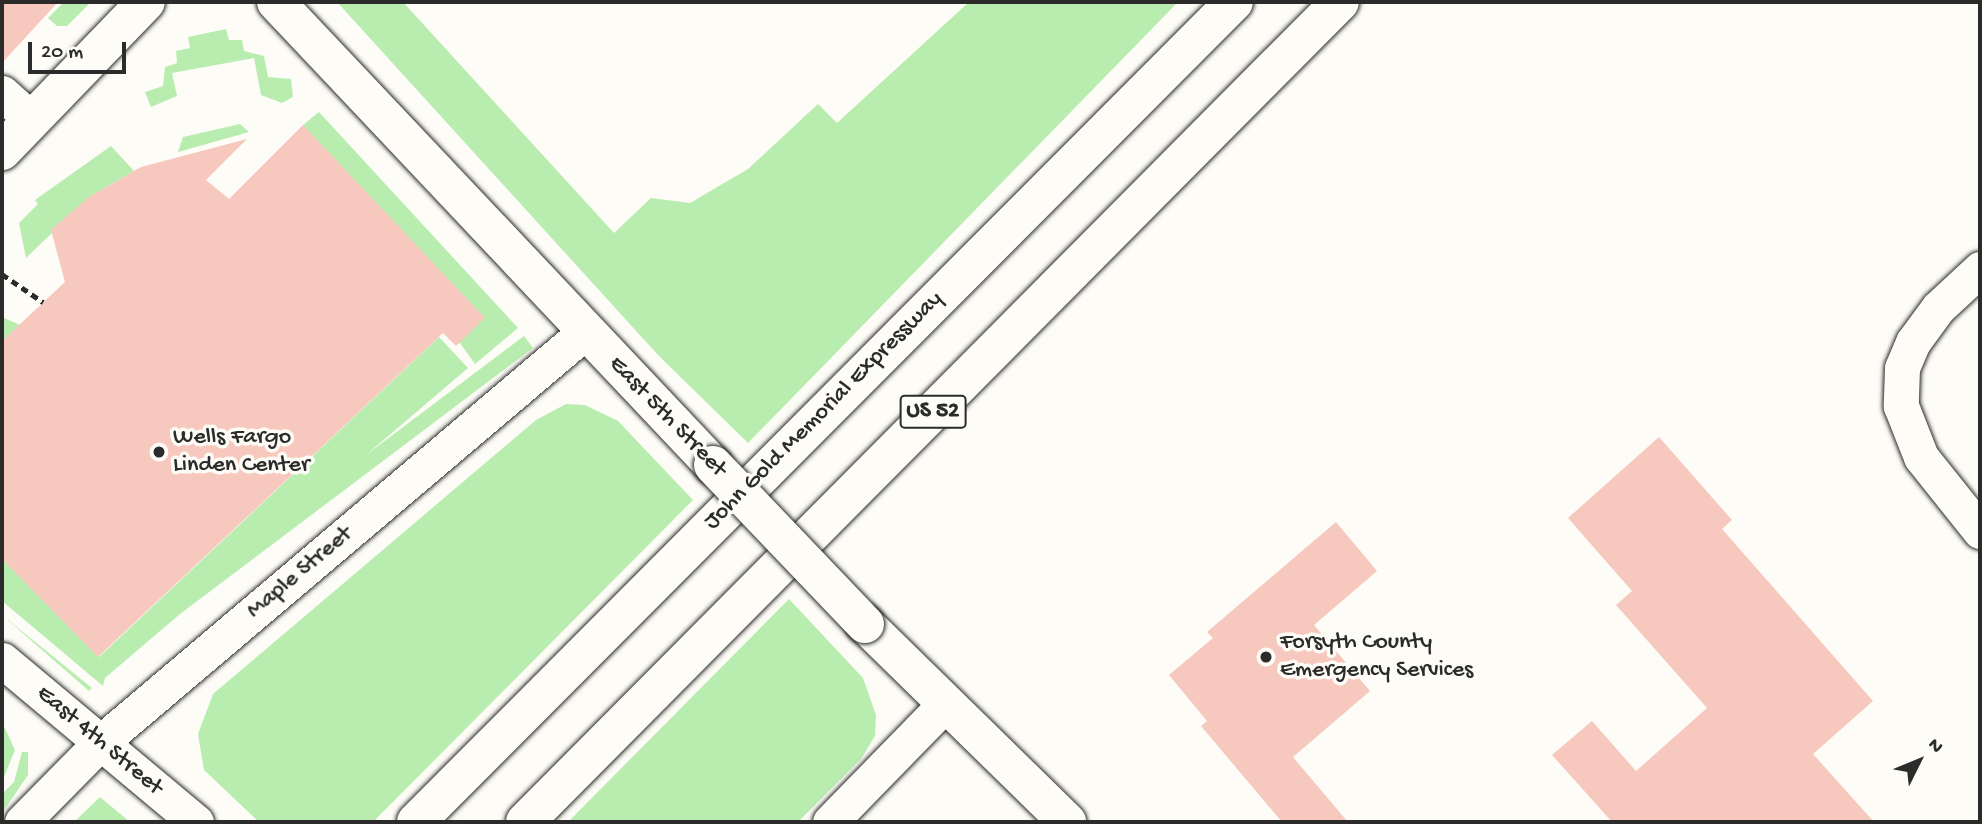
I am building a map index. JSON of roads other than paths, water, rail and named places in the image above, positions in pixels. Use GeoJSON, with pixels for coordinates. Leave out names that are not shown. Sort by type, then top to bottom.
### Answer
{"type":"FeatureCollection","features":[{"type":"Feature","properties":{"kind":"main road"},"geometry":{"type":"LineString","coordinates":[[2,151],[146,2]]}},
{"type":"Feature","properties":{"kind":"main road","name":"East 5th Street"},"geometry":{"type":"LineString","coordinates":[[276,2],[585,332],[865,624],[944,705],[1067,822]]}},
{"type":"Feature","properties":{"kind":"main road"},"geometry":{"type":"LineString","coordinates":[[1177,57],[1219,2]]}},
{"type":"Feature","properties":{"kind":"main road","name":"John Gold Memorial Expressway"},"geometry":{"type":"LineString","coordinates":[[416,822],[1234,2]]}},
{"type":"Feature","properties":{"kind":"main road","name":"US 52"},"geometry":{"type":"LineString","coordinates":[[525,822],[1340,2]]}},
{"type":"Feature","properties":{"kind":"street"},"geometry":{"type":"LineString","coordinates":[[2,93],[32,120]]}},
{"type":"Feature","properties":{"kind":"street"},"geometry":{"type":"LineString","coordinates":[[1980,269],[1913,342],[1902,368],[1901,406],[1921,457],[1980,531]]}},
{"type":"Feature","properties":{"kind":"street","name":"Maple Street"},"geometry":{"type":"LineString","coordinates":[[22,822],[101,742],[585,332]]}},
{"type":"Feature","properties":{"kind":"street","name":"East 4th Street"},"geometry":{"type":"LineString","coordinates":[[2,660],[196,822]]}},
{"type":"Feature","properties":{"kind":"street"},"geometry":{"type":"LineString","coordinates":[[830,822],[944,705]]}},
{"type":"Feature","properties":{"kind":"place","name":"Wells Fargo Linden Center"},"geometry":{"type":"Point","coordinates":[159,452]}},
{"type":"Feature","properties":{"kind":"place","name":"Forsyth County Emergency Services"},"geometry":{"type":"Point","coordinates":[1266,657]}}]}
